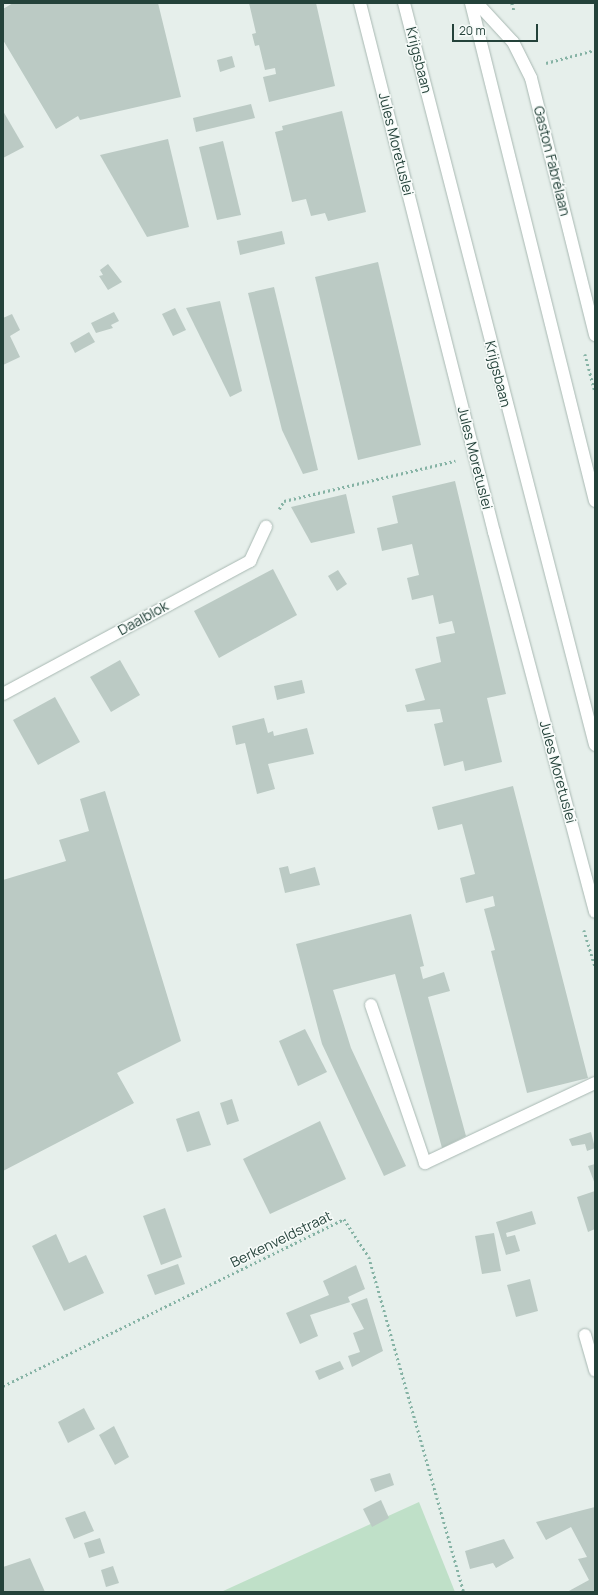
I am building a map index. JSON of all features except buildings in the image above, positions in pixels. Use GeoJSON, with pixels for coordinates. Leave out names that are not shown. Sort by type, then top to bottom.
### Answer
{"type":"FeatureCollection","features":[{"type":"Feature","properties":{"kind":"street","name":"Jules Moretuslei"},"geometry":{"type":"LineString","coordinates":[[360,3],[474,455],[595,912]]}},
{"type":"Feature","properties":{"kind":"street","name":"Krijgsbaan"},"geometry":{"type":"LineString","coordinates":[[404,3],[595,745]]}},
{"type":"Feature","properties":{"kind":"street"},"geometry":{"type":"LineString","coordinates":[[471,3],[595,501]]}},
{"type":"Feature","properties":{"kind":"street","name":"Gaston Fabrélaan"},"geometry":{"type":"LineString","coordinates":[[477,3],[513,42],[531,78],[595,335]]}},
{"type":"Feature","properties":{"kind":"street","name":"Daalblok"},"geometry":{"type":"LineString","coordinates":[[3,694],[250,562],[266,526]]}},
{"type":"Feature","properties":{"kind":"street"},"geometry":{"type":"LineString","coordinates":[[371,1005],[424,1163],[595,1084]]}},
{"type":"Feature","properties":{"kind":"street"},"geometry":{"type":"LineString","coordinates":[[585,1335],[595,1371]]}},
{"type":"Feature","properties":{"kind":"path"},"geometry":{"type":"LineString","coordinates":[[543,61],[547,63],[595,50]]}},
{"type":"Feature","properties":{"kind":"path"},"geometry":{"type":"LineString","coordinates":[[266,526],[284,501],[474,455]]}},
{"type":"Feature","properties":{"kind":"path","name":"Berkenveldstraat"},"geometry":{"type":"LineString","coordinates":[[3,1386],[344,1219],[369,1257],[464,1592]]}},
{"type":"Feature","properties":{"kind":"green space"},"geometry":{"type":"Polygon","coordinates":[[[419,1502],[455,1592],[221,1592],[419,1502]]]}}]}
